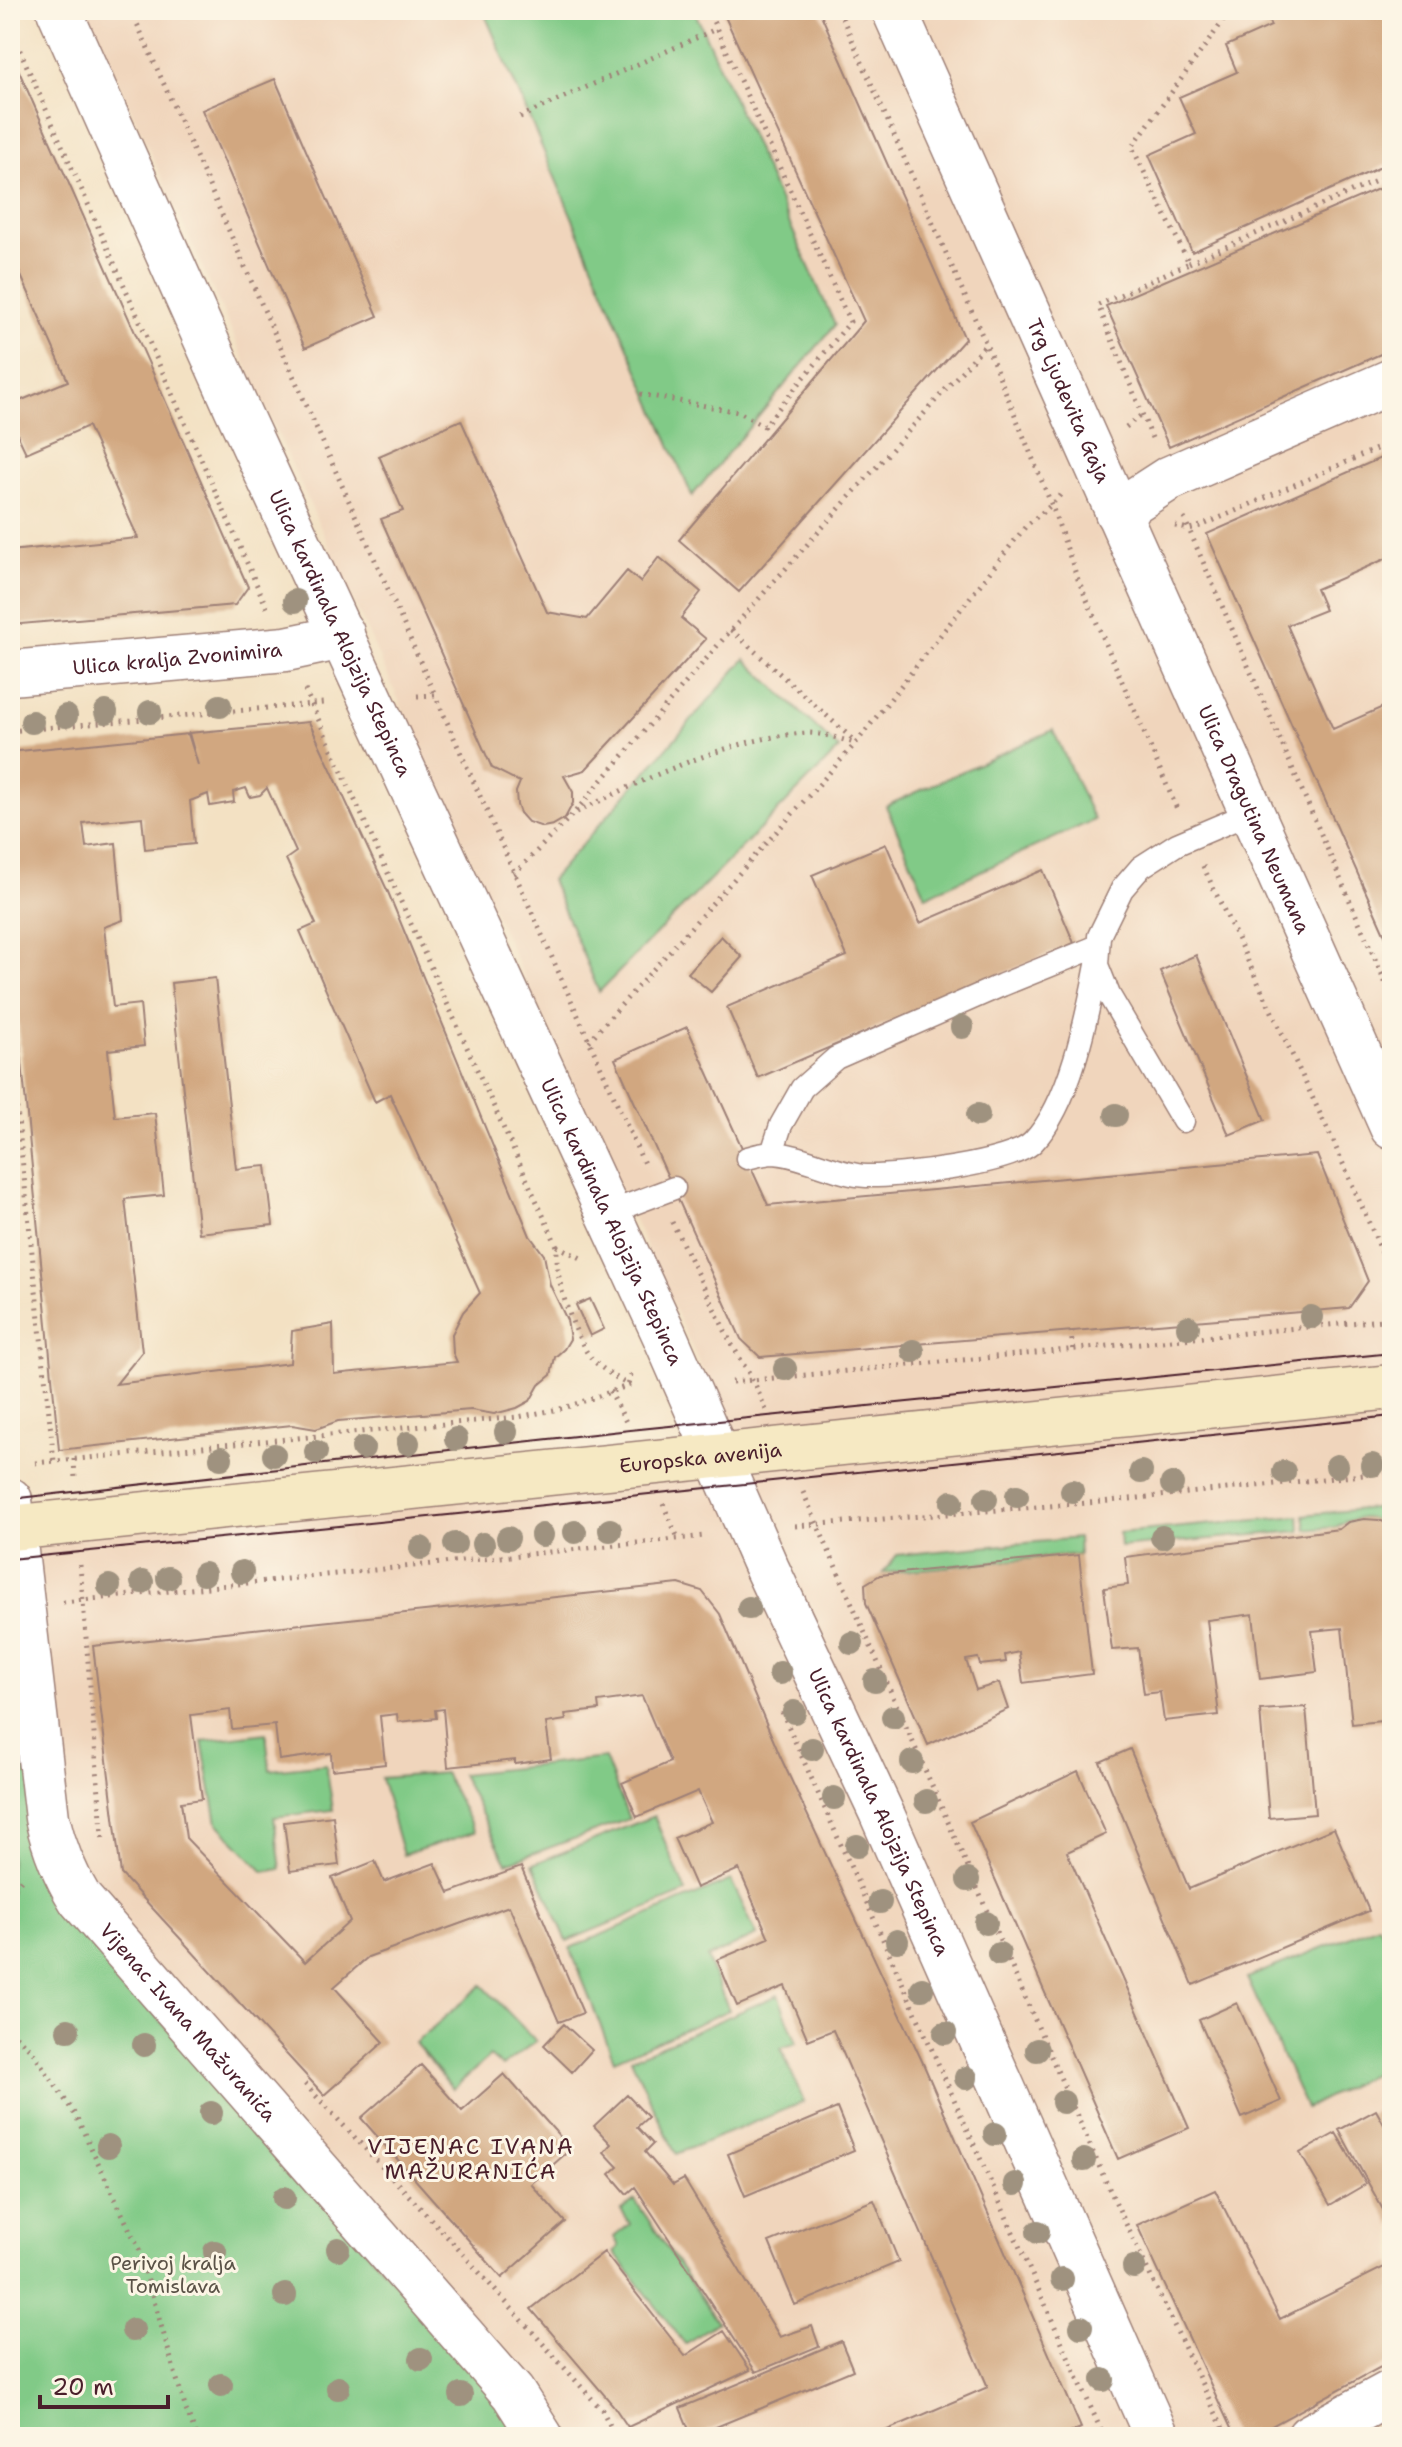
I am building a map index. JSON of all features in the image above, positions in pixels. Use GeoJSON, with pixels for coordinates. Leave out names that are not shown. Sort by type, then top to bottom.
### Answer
{"type":"FeatureCollection","features":[{"type":"Feature","properties":{"kind":"street","name":"Ulica kardinala Alojzija Stepinca"},"geometry":{"type":"LineString","coordinates":[[59,10],[230,393],[887,1827],[1157,2437]]}},
{"type":"Feature","properties":{"kind":"street","name":"Trg Ljudevita Gaja"},"geometry":{"type":"LineString","coordinates":[[894,10],[1117,512]]}},
{"type":"Feature","properties":{"kind":"street"},"geometry":{"type":"LineString","coordinates":[[1117,512],[1168,479],[1392,381]]}},
{"type":"Feature","properties":{"kind":"street","name":"Ulica Dragutina Neumana"},"geometry":{"type":"LineString","coordinates":[[1117,512],[1392,1127]]}},
{"type":"Feature","properties":{"kind":"street","name":"Ulica kralja Zvonimira"},"geometry":{"type":"LineString","coordinates":[[10,673],[286,649],[324,641],[342,633]]}},
{"type":"Feature","properties":{"kind":"street","name":"Europska avenija"},"geometry":{"type":"LineString","coordinates":[[14,1505],[77,1521],[1392,1387]]}},
{"type":"Feature","properties":{"kind":"street","name":"Vijenac Ivana Mažuranića"},"geometry":{"type":"LineString","coordinates":[[14,1505],[22,1606],[47,1818],[60,1863],[80,1899],[513,2393],[541,2437]]}},
{"type":"Feature","properties":{"kind":"street"},"geometry":{"type":"LineString","coordinates":[[1309,2437],[1392,2392]]}},
{"type":"Feature","properties":{"kind":"lane"},"geometry":{"type":"LineString","coordinates":[[747,1158],[772,1153],[865,1176],[998,1160],[1031,1145],[1056,1113],[1086,1024],[1099,936],[1122,889],[1141,867],[1190,838],[1250,813]]}},
{"type":"Feature","properties":{"kind":"lane"},"geometry":{"type":"LineString","coordinates":[[1097,956],[1109,995],[1183,1121]]}},
{"type":"Feature","properties":{"kind":"lane"},"geometry":{"type":"LineString","coordinates":[[772,1153],[781,1125],[802,1088],[836,1058],[1002,985],[1097,956]]}},
{"type":"Feature","properties":{"kind":"lane"},"geometry":{"type":"LineString","coordinates":[[608,1213],[674,1188]]}},
{"type":"Feature","properties":{"kind":"path"},"geometry":{"type":"LineString","coordinates":[[131,10],[435,695]]}},
{"type":"Feature","properties":{"kind":"path"},"geometry":{"type":"LineString","coordinates":[[640,394],[739,412],[764,426],[850,322],[708,10]]}},
{"type":"Feature","properties":{"kind":"path"},"geometry":{"type":"LineString","coordinates":[[839,10],[986,344],[1052,506],[1077,577],[1190,838],[1333,1141],[1392,1275]]}},
{"type":"Feature","properties":{"kind":"path"},"geometry":{"type":"LineString","coordinates":[[10,28],[286,649],[557,1246],[556,1269],[561,1294],[579,1336],[589,1356],[628,1385]]}},
{"type":"Feature","properties":{"kind":"path"},"geometry":{"type":"LineString","coordinates":[[520,117],[716,29]]}},
{"type":"Feature","properties":{"kind":"path"},"geometry":{"type":"LineString","coordinates":[[1189,263],[1392,174]]}},
{"type":"Feature","properties":{"kind":"path"},"geometry":{"type":"LineString","coordinates":[[514,874],[574,813],[731,630],[986,344]]}},
{"type":"Feature","properties":{"kind":"path"},"geometry":{"type":"LineString","coordinates":[[589,1041],[856,743],[1026,526],[1052,506]]}},
{"type":"Feature","properties":{"kind":"path"},"geometry":{"type":"LineString","coordinates":[[731,630],[856,743]]}},
{"type":"Feature","properties":{"kind":"path"},"geometry":{"type":"LineString","coordinates":[[574,813],[656,775],[732,748],[781,736],[811,733],[856,743]]}},
{"type":"Feature","properties":{"kind":"path"},"geometry":{"type":"LineString","coordinates":[[10,1044],[54,1461]]}},
{"type":"Feature","properties":{"kind":"path"},"geometry":{"type":"LineString","coordinates":[[14,1505],[54,1461],[518,1417],[564,1408],[628,1385],[754,1382],[1392,1319]]}},
{"type":"Feature","properties":{"kind":"path"},"geometry":{"type":"LineString","coordinates":[[1071,1331],[1073,1351]]}},
{"type":"Feature","properties":{"kind":"path"},"geometry":{"type":"LineString","coordinates":[[74,1459],[82,1600],[104,1849]]}},
{"type":"Feature","properties":{"kind":"path"},"geometry":{"type":"LineString","coordinates":[[22,1606],[818,1524],[1100,1502],[1392,1472]]}},
{"type":"Feature","properties":{"kind":"path"},"geometry":{"type":"LineString","coordinates":[[818,1524],[1107,2184],[1227,2437]]}},
{"type":"Feature","properties":{"kind":"path"},"geometry":{"type":"LineString","coordinates":[[703,1536],[710,1550]]}},
{"type":"Feature","properties":{"kind":"path"},"geometry":{"type":"LineString","coordinates":[[781,1710],[1104,2437]]}},
{"type":"Feature","properties":{"kind":"path"},"geometry":{"type":"LineString","coordinates":[[10,2030],[33,2052],[76,2116],[138,2247],[186,2410],[197,2437]]}},
{"type":"Feature","properties":{"kind":"path"},"geometry":{"type":"LineString","coordinates":[[297,2075],[602,2410],[616,2437]]}},
{"type":"Feature","properties":{"kind":"shaded area"},"geometry":{"type":"Polygon","coordinates":[[[86,10],[1392,10],[1392,2406],[1336,2437],[1090,2437],[1088,2434],[1084,2437],[533,2437],[55,1902],[42,1848],[10,1513],[734,1440],[86,10]]]}},
{"type":"Feature","properties":{"kind":"green space"},"geometry":{"type":"Polygon","coordinates":[[[483,10],[694,10],[835,325],[692,496],[483,10]]]}},
{"type":"Feature","properties":{"kind":"green space"},"geometry":{"type":"Polygon","coordinates":[[[745,659],[839,749],[599,992],[551,880],[745,659]]]}},
{"type":"Feature","properties":{"kind":"green space"},"geometry":{"type":"Polygon","coordinates":[[[1053,730],[1094,820],[926,896],[886,806],[1053,730]]]}},
{"type":"Feature","properties":{"kind":"green space"},"geometry":{"type":"Polygon","coordinates":[[[1392,1506],[1392,1522],[1363,1518],[1336,1527],[1306,1530],[1304,1515],[1392,1506]]]}},
{"type":"Feature","properties":{"kind":"green space"},"geometry":{"type":"Polygon","coordinates":[[[1299,1516],[1300,1531],[1120,1547],[1119,1533],[1299,1516]]]}},
{"type":"Feature","properties":{"kind":"green space"},"geometry":{"type":"Polygon","coordinates":[[[1078,1538],[1079,1554],[883,1573],[897,1555],[1078,1538]]]}},
{"type":"Feature","properties":{"kind":"green space","name":"Perivoj kralja Tomislava"},"geometry":{"type":"Polygon","coordinates":[[[10,1647],[42,1848],[55,1902],[533,2437],[10,2437],[10,1647]]]}},
{"type":"Feature","properties":{"kind":"green space"},"geometry":{"type":"Polygon","coordinates":[[[266,1733],[270,1770],[326,1764],[333,1810],[274,1817],[281,1869],[264,1872],[217,1823],[202,1741],[266,1733]]]}},
{"type":"Feature","properties":{"kind":"green space"},"geometry":{"type":"Polygon","coordinates":[[[605,1758],[629,1819],[507,1863],[461,1774],[605,1758]]]}},
{"type":"Feature","properties":{"kind":"green space"},"geometry":{"type":"Polygon","coordinates":[[[444,1773],[475,1832],[403,1855],[381,1778],[444,1773]]]}},
{"type":"Feature","properties":{"kind":"green space"},"geometry":{"type":"Polygon","coordinates":[[[654,1816],[686,1892],[567,1941],[533,1864],[654,1816]]]}},
{"type":"Feature","properties":{"kind":"green space"},"geometry":{"type":"Polygon","coordinates":[[[731,1880],[757,1935],[707,1958],[729,2010],[614,2060],[570,1948],[731,1880]]]}},
{"type":"Feature","properties":{"kind":"green space"},"geometry":{"type":"Polygon","coordinates":[[[1378,1925],[1392,1951],[1392,2064],[1306,2108],[1247,1978],[1378,1925]]]}},
{"type":"Feature","properties":{"kind":"green space"},"geometry":{"type":"Polygon","coordinates":[[[482,1985],[536,2041],[502,2066],[490,2056],[453,2089],[415,2043],[482,1985]]]}},
{"type":"Feature","properties":{"kind":"green space"},"geometry":{"type":"Polygon","coordinates":[[[778,1995],[797,2043],[781,2048],[804,2102],[676,2154],[631,2059],[778,1995]]]}},
{"type":"Feature","properties":{"kind":"green space"},"geometry":{"type":"Polygon","coordinates":[[[635,2200],[717,2322],[685,2344],[614,2252],[619,2246],[614,2237],[630,2224],[621,2210],[635,2200]]]}},
{"type":"Feature","properties":{"kind":"building"},"geometry":{"type":"Polygon","coordinates":[[[722,10],[819,10],[965,339],[739,592],[679,540],[864,321],[722,10]]]}},
{"type":"Feature","properties":{"kind":"building"},"geometry":{"type":"Polygon","coordinates":[[[1264,10],[1392,10],[1392,162],[1192,252],[1149,155],[1196,134],[1179,97],[1237,72],[1226,46],[1271,26],[1264,10]]]}},
{"type":"Feature","properties":{"kind":"building"},"geometry":{"type":"Polygon","coordinates":[[[10,51],[248,587],[235,605],[10,625],[10,551],[138,538],[88,426],[26,453],[10,419],[10,405],[68,381],[10,251],[10,51]]]}},
{"type":"Feature","properties":{"kind":"building"},"geometry":{"type":"Polygon","coordinates":[[[275,79],[378,316],[305,348],[202,110],[275,79]]]}},
{"type":"Feature","properties":{"kind":"building"},"geometry":{"type":"Polygon","coordinates":[[[1392,183],[1392,349],[1169,447],[1106,306],[1392,183]]]}},
{"type":"Feature","properties":{"kind":"building"},"geometry":{"type":"Polygon","coordinates":[[[461,420],[547,612],[587,619],[627,571],[640,582],[659,557],[701,592],[681,618],[706,639],[585,770],[564,776],[573,792],[573,803],[565,818],[553,825],[543,827],[528,822],[517,805],[516,792],[520,782],[492,768],[381,519],[403,511],[379,456],[461,420]]]}},
{"type":"Feature","properties":{"kind":"building"},"geometry":{"type":"Polygon","coordinates":[[[1392,453],[1392,556],[1316,589],[1325,610],[1287,625],[1333,729],[1392,703],[1392,751],[1385,754],[1392,771],[1392,951],[1207,534],[1392,453]]]}},
{"type":"Feature","properties":{"kind":"building"},"geometry":{"type":"Polygon","coordinates":[[[309,722],[388,892],[530,1236],[544,1255],[550,1285],[567,1320],[570,1339],[555,1357],[551,1375],[539,1385],[530,1401],[517,1408],[494,1414],[471,1410],[338,1421],[316,1429],[292,1425],[59,1450],[10,937],[10,752],[188,734],[198,765],[189,733],[309,722]],[[246,788],[233,792],[234,802],[210,806],[208,794],[190,801],[194,844],[145,849],[142,817],[83,823],[86,847],[116,843],[123,920],[104,927],[113,1007],[140,1004],[144,1046],[108,1050],[115,1117],[155,1113],[164,1195],[125,1199],[142,1352],[116,1384],[290,1363],[292,1331],[333,1324],[334,1374],[457,1362],[452,1334],[463,1312],[480,1293],[390,1094],[375,1102],[300,931],[316,924],[286,859],[296,852],[267,788],[260,795],[250,797],[246,788]]]}},
{"type":"Feature","properties":{"kind":"building"},"geometry":{"type":"Polygon","coordinates":[[[886,844],[920,923],[1043,870],[1074,943],[758,1078],[727,1007],[847,956],[812,875],[886,844]]]}},
{"type":"Feature","properties":{"kind":"building"},"geometry":{"type":"Polygon","coordinates":[[[721,936],[742,957],[711,992],[688,973],[721,936]]]}},
{"type":"Feature","properties":{"kind":"building"},"geometry":{"type":"Polygon","coordinates":[[[1196,955],[1265,1120],[1229,1135],[1160,971],[1196,955]]]}},
{"type":"Feature","properties":{"kind":"building"},"geometry":{"type":"Polygon","coordinates":[[[215,978],[236,1169],[266,1166],[273,1225],[199,1233],[171,983],[215,978]]]}},
{"type":"Feature","properties":{"kind":"building"},"geometry":{"type":"Polygon","coordinates":[[[687,1027],[768,1205],[1317,1155],[1368,1281],[1349,1308],[760,1357],[741,1339],[615,1059],[687,1027]]]}},
{"type":"Feature","properties":{"kind":"building"},"geometry":{"type":"Polygon","coordinates":[[[590,1299],[604,1329],[590,1336],[576,1305],[590,1299]]]}},
{"type":"Feature","properties":{"kind":"building"},"geometry":{"type":"Polygon","coordinates":[[[1364,1519],[1392,1525],[1392,1720],[1352,1724],[1342,1628],[1312,1631],[1317,1672],[1260,1679],[1253,1614],[1207,1620],[1219,1715],[1164,1721],[1160,1692],[1144,1694],[1138,1648],[1112,1650],[1104,1588],[1128,1585],[1125,1557],[1339,1529],[1348,1522],[1364,1519]]]}},
{"type":"Feature","properties":{"kind":"building"},"geometry":{"type":"Polygon","coordinates":[[[1079,1555],[1092,1674],[1023,1683],[1019,1652],[1005,1655],[1006,1662],[980,1665],[978,1658],[966,1660],[976,1690],[999,1683],[1008,1709],[928,1745],[866,1603],[865,1584],[880,1575],[1079,1555]]]}},
{"type":"Feature","properties":{"kind":"building"},"geometry":{"type":"Polygon","coordinates":[[[679,1584],[702,1591],[720,1614],[780,1756],[922,2061],[1081,2428],[1059,2437],[871,2437],[988,2387],[833,2030],[808,2040],[785,1986],[737,2006],[717,1960],[769,1938],[739,1869],[696,1888],[674,1838],[712,1822],[698,1791],[637,1817],[622,1783],[670,1762],[642,1696],[598,1702],[599,1710],[565,1714],[566,1720],[546,1723],[551,1759],[448,1767],[443,1709],[435,1710],[436,1718],[398,1722],[397,1714],[380,1716],[385,1764],[332,1770],[331,1753],[279,1760],[275,1725],[232,1729],[230,1710],[191,1715],[202,1799],[181,1802],[186,1838],[305,1962],[350,1921],[332,1878],[375,1861],[384,1882],[435,1863],[449,1893],[521,1867],[583,2013],[559,2022],[509,1906],[368,1957],[334,1987],[384,2042],[324,2095],[121,1874],[93,1646],[679,1584]]]}},
{"type":"Feature","properties":{"kind":"building"},"geometry":{"type":"Polygon","coordinates":[[[1306,1707],[1315,1814],[1269,1818],[1260,1710],[1306,1707]]]}},
{"type":"Feature","properties":{"kind":"building"},"geometry":{"type":"Polygon","coordinates":[[[1130,1749],[1189,1889],[1334,1828],[1369,1911],[1193,1985],[1100,1762],[1130,1749]]]}},
{"type":"Feature","properties":{"kind":"building"},"geometry":{"type":"Polygon","coordinates":[[[1078,1771],[1106,1834],[1067,1852],[1189,2128],[1118,2159],[970,1822],[1078,1771]]]}},
{"type":"Feature","properties":{"kind":"building"},"geometry":{"type":"Polygon","coordinates":[[[333,1816],[339,1865],[290,1871],[284,1822],[333,1816]]]}},
{"type":"Feature","properties":{"kind":"building"},"geometry":{"type":"Polygon","coordinates":[[[1237,2003],[1281,2101],[1242,2118],[1199,2020],[1237,2003]]]}},
{"type":"Feature","properties":{"kind":"building"},"geometry":{"type":"Polygon","coordinates":[[[564,2024],[592,2050],[572,2072],[544,2045],[564,2024]]]}},
{"type":"Feature","properties":{"kind":"building"},"geometry":{"type":"Polygon","coordinates":[[[421,2065],[462,2111],[504,2074],[571,2149],[531,2184],[565,2222],[502,2278],[361,2118],[421,2065]]]}},
{"type":"Feature","properties":{"kind":"building"},"geometry":{"type":"Polygon","coordinates":[[[627,2095],[648,2117],[637,2127],[653,2144],[645,2152],[673,2185],[684,2179],[780,2337],[812,2326],[819,2346],[756,2372],[635,2187],[627,2194],[610,2174],[618,2167],[604,2152],[611,2144],[594,2126],[627,2095]]]}},
{"type":"Feature","properties":{"kind":"building"},"geometry":{"type":"Polygon","coordinates":[[[837,2108],[854,2150],[745,2196],[728,2154],[837,2108]]]}},
{"type":"Feature","properties":{"kind":"building"},"geometry":{"type":"Polygon","coordinates":[[[1376,2110],[1392,2139],[1392,2226],[1339,2130],[1376,2110]]]}},
{"type":"Feature","properties":{"kind":"building"},"geometry":{"type":"Polygon","coordinates":[[[1336,2133],[1366,2184],[1330,2205],[1300,2153],[1336,2133]]]}},
{"type":"Feature","properties":{"kind":"building"},"geometry":{"type":"Polygon","coordinates":[[[1215,2190],[1280,2319],[1392,2263],[1392,2361],[1251,2437],[1235,2437],[1137,2225],[1215,2190]]]}},
{"type":"Feature","properties":{"kind":"building"},"geometry":{"type":"Polygon","coordinates":[[[874,2200],[899,2262],[795,2305],[769,2242],[874,2200]]]}},
{"type":"Feature","properties":{"kind":"building"},"geometry":{"type":"Polygon","coordinates":[[[604,2252],[685,2356],[724,2331],[750,2370],[628,2427],[531,2309],[604,2252]]]}},
{"type":"Feature","properties":{"kind":"building"},"geometry":{"type":"Polygon","coordinates":[[[841,2341],[853,2370],[692,2437],[680,2408],[841,2341]]]}},
{"type":"Feature","properties":{"kind":"tram line"},"geometry":{"type":"LineString","coordinates":[[10,1499],[630,1430],[1392,1353]]}},
{"type":"Feature","properties":{"kind":"tram line"},"geometry":{"type":"LineString","coordinates":[[10,1559],[1392,1416]]}},
{"type":"Feature","properties":{"kind":"district","name":"VIJENAC IVANA MAŽURANIĆA"},"geometry":{"type":"Point","coordinates":[471,2158]}}]}
